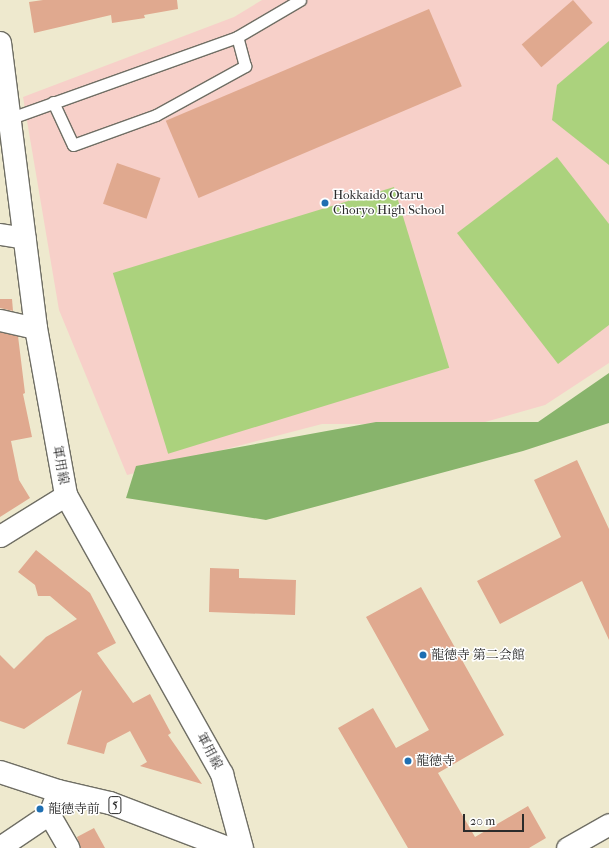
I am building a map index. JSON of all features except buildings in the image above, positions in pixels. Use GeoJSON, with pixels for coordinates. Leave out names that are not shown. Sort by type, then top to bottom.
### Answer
{"type":"FeatureCollection","features":[{"type":"Feature","properties":{"kind":"main road","name":"軍用線"},"geometry":{"type":"LineString","coordinates":[[0,43],[36,328],[66,495],[222,774],[242,848]]}},
{"type":"Feature","properties":{"kind":"main road","name":"5"},"geometry":{"type":"LineString","coordinates":[[0,772],[58,791],[110,803],[228,848]]}},
{"type":"Feature","properties":{"kind":"street"},"geometry":{"type":"LineString","coordinates":[[0,234],[25,238]]}},
{"type":"Feature","properties":{"kind":"street"},"geometry":{"type":"LineString","coordinates":[[0,320],[36,328]]}},
{"type":"Feature","properties":{"kind":"street"},"geometry":{"type":"LineString","coordinates":[[0,536],[66,495]]}},
{"type":"Feature","properties":{"kind":"street"},"geometry":{"type":"LineString","coordinates":[[0,847],[49,814],[58,791]]}},
{"type":"Feature","properties":{"kind":"street"},"geometry":{"type":"LineString","coordinates":[[49,814],[68,848]]}},
{"type":"Feature","properties":{"kind":"street"},"geometry":{"type":"LineString","coordinates":[[567,848],[609,824]]}},
{"type":"Feature","properties":{"kind":"lane"},"geometry":{"type":"LineString","coordinates":[[10,118],[237,37],[300,0]]}},
{"type":"Feature","properties":{"kind":"lane"},"geometry":{"type":"LineString","coordinates":[[53,102],[73,145],[156,115],[245,66],[237,37]]}},
{"type":"Feature","properties":{"kind":"shaded area","name":"Hokkaido Otaru Choryo High School"},"geometry":{"type":"Polygon","coordinates":[[[262,0],[609,0],[609,363],[545,405],[478,424],[322,424],[127,475],[59,310],[23,97],[234,17],[262,0]]]}},
{"type":"Feature","properties":{"kind":"green space"},"geometry":{"type":"Polygon","coordinates":[[[609,41],[609,165],[552,120],[557,85],[609,41]]]}},
{"type":"Feature","properties":{"kind":"green space"},"geometry":{"type":"Polygon","coordinates":[[[557,157],[609,224],[609,325],[558,364],[457,233],[557,157]]]}},
{"type":"Feature","properties":{"kind":"green space"},"geometry":{"type":"Polygon","coordinates":[[[394,187],[449,368],[168,454],[113,273],[394,187]]]}},
{"type":"Feature","properties":{"kind":"green space"},"geometry":{"type":"Polygon","coordinates":[[[609,373],[609,423],[523,451],[266,520],[126,498],[136,466],[376,422],[538,422],[609,373]]]}},
{"type":"Feature","properties":{"kind":"place","name":"Hokkaido Otaru Choryo High School"},"geometry":{"type":"Point","coordinates":[325,203]}},
{"type":"Feature","properties":{"kind":"place","name":"龍徳寺 第二会館"},"geometry":{"type":"Point","coordinates":[423,655]}},
{"type":"Feature","properties":{"kind":"place","name":"龍徳寺"},"geometry":{"type":"Point","coordinates":[408,761]}},
{"type":"Feature","properties":{"kind":"place","name":"龍徳寺前"},"geometry":{"type":"Point","coordinates":[40,809]}}]}
